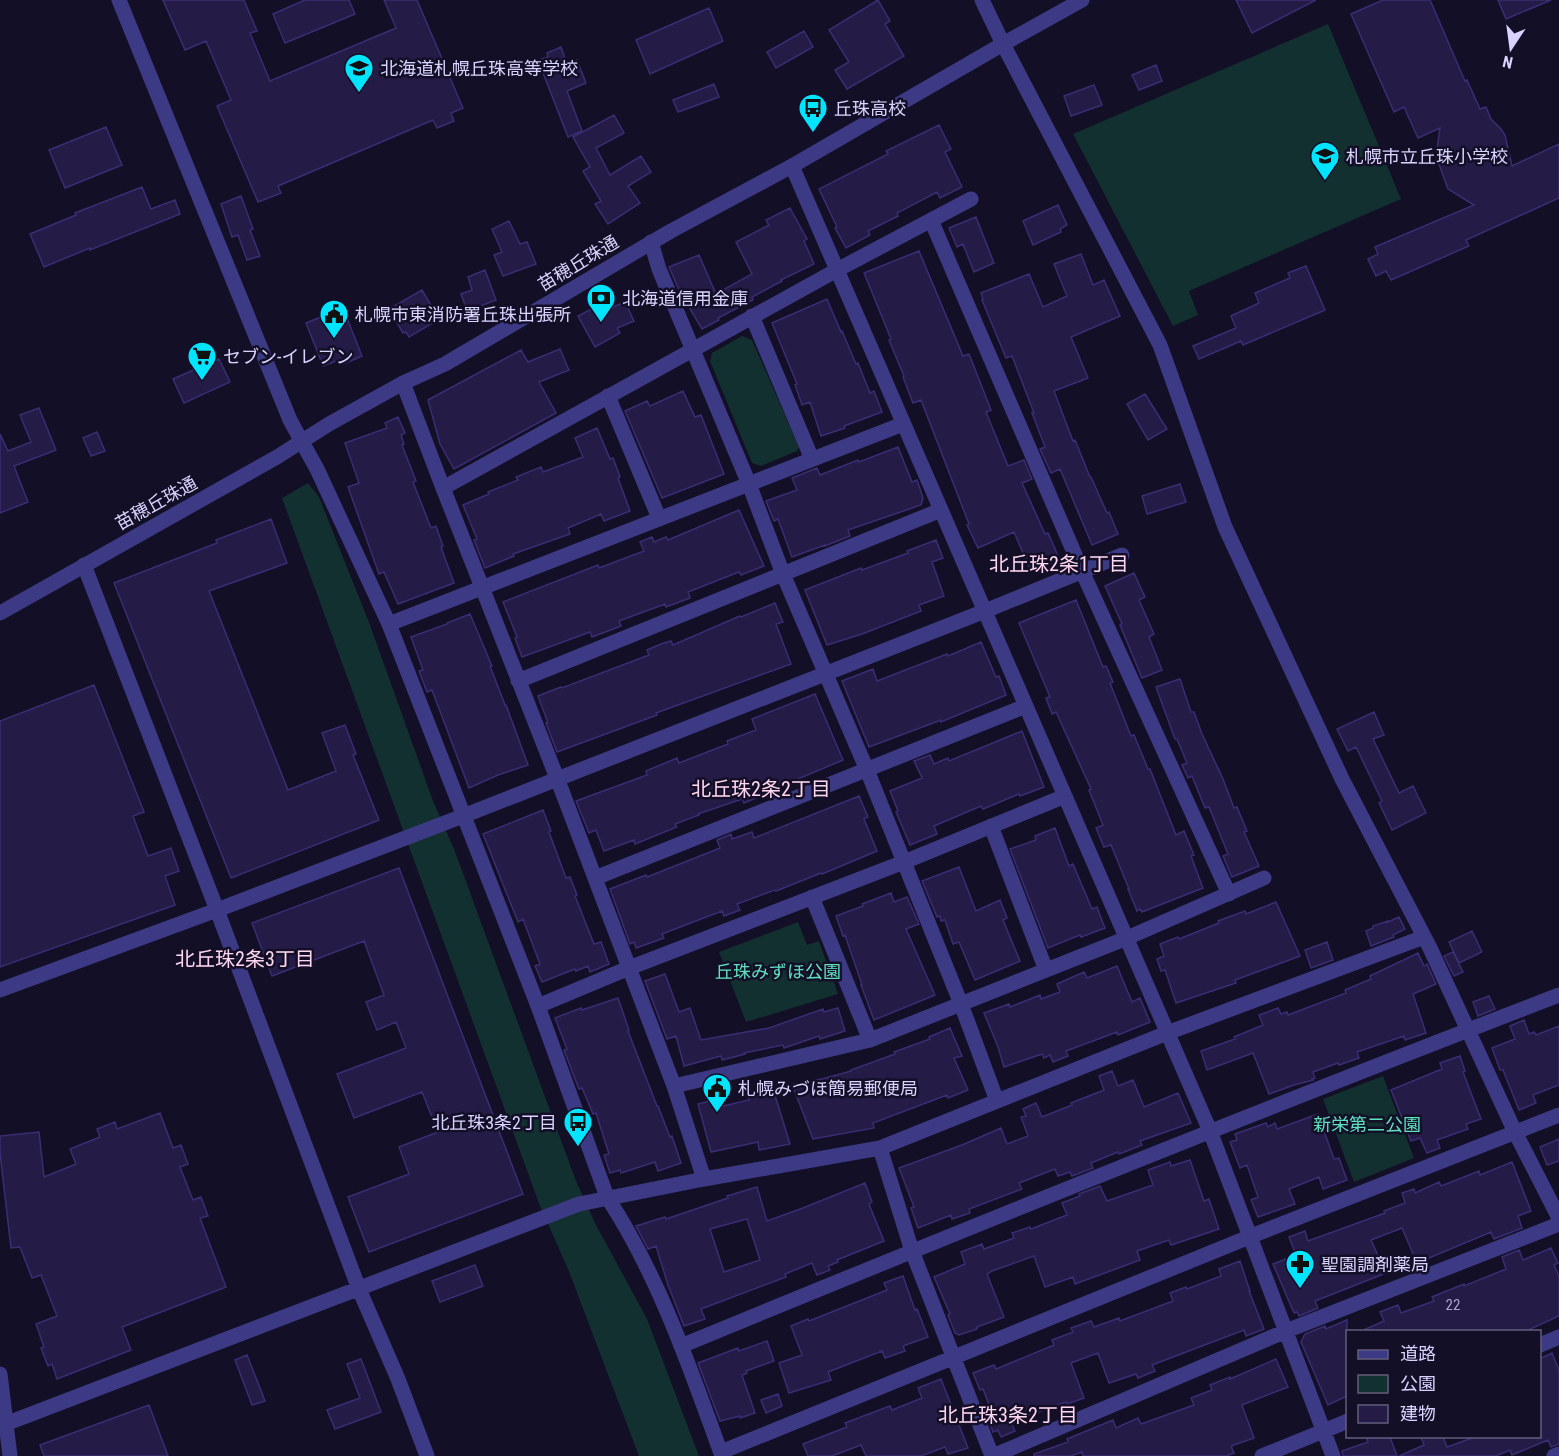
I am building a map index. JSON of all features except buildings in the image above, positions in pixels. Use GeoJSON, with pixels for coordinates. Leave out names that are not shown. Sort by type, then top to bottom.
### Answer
{"type":"FeatureCollection","features":[{"type":"Feature","properties":{"kind":"street"},"geometry":{"type":"LineString","coordinates":[[119,0],[290,420],[317,469],[389,624],[538,1006],[607,1197],[650,1272],[722,1454],[1251,1237],[1559,1115]]}},
{"type":"Feature","properties":{"kind":"street"},"geometry":{"type":"LineString","coordinates":[[982,0],[1160,345],[1225,527],[1342,779],[1424,937],[1515,1132],[1559,1218]]}},
{"type":"Feature","properties":{"kind":"street","name":"苗穂丘珠通"},"geometry":{"type":"LineString","coordinates":[[0,613],[302,442],[329,424],[403,383],[445,364],[651,242],[792,166],[1082,0]]}},
{"type":"Feature","properties":{"kind":"street"},"geometry":{"type":"LineString","coordinates":[[792,166],[1210,1131],[1333,1456]]}},
{"type":"Feature","properties":{"kind":"street"},"geometry":{"type":"LineString","coordinates":[[442,488],[752,316],[971,199]]}},
{"type":"Feature","properties":{"kind":"street"},"geometry":{"type":"LineString","coordinates":[[931,220],[1082,571],[1228,894]]}},
{"type":"Feature","properties":{"kind":"street"},"geometry":{"type":"LineString","coordinates":[[651,242],[659,269],[749,484],[783,574],[867,770],[961,1004],[997,1101]]}},
{"type":"Feature","properties":{"kind":"street"},"geometry":{"type":"LineString","coordinates":[[752,316],[812,459]]}},
{"type":"Feature","properties":{"kind":"street"},"geometry":{"type":"LineString","coordinates":[[403,383],[674,1086],[704,1179]]}},
{"type":"Feature","properties":{"kind":"street"},"geometry":{"type":"LineString","coordinates":[[608,396],[659,518]]}},
{"type":"Feature","properties":{"kind":"street"},"geometry":{"type":"LineString","coordinates":[[389,624],[903,424]]}},
{"type":"Feature","properties":{"kind":"street"},"geometry":{"type":"LineString","coordinates":[[518,681],[941,510]]}},
{"type":"Feature","properties":{"kind":"street"},"geometry":{"type":"LineString","coordinates":[[0,990],[463,816],[1122,555]]}},
{"type":"Feature","properties":{"kind":"street"},"geometry":{"type":"LineString","coordinates":[[84,565],[217,910],[359,1289],[398,1379],[427,1456]]}},
{"type":"Feature","properties":{"kind":"street"},"geometry":{"type":"LineString","coordinates":[[595,878],[1026,706]]}},
{"type":"Feature","properties":{"kind":"street"},"geometry":{"type":"LineString","coordinates":[[538,1006],[1065,796]]}},
{"type":"Feature","properties":{"kind":"street"},"geometry":{"type":"LineString","coordinates":[[991,826],[1046,970]]}},
{"type":"Feature","properties":{"kind":"street"},"geometry":{"type":"LineString","coordinates":[[674,1086],[870,1040],[1126,938],[1263,878]]}},
{"type":"Feature","properties":{"kind":"street"},"geometry":{"type":"LineString","coordinates":[[812,897],[870,1040]]}},
{"type":"Feature","properties":{"kind":"street"},"geometry":{"type":"LineString","coordinates":[[3,1425],[579,1204],[880,1148],[1167,1033],[1424,937]]}},
{"type":"Feature","properties":{"kind":"street"},"geometry":{"type":"LineString","coordinates":[[681,1346],[1210,1131],[1559,995]]}},
{"type":"Feature","properties":{"kind":"street"},"geometry":{"type":"LineString","coordinates":[[880,1148],[912,1251],[992,1456],[1286,1331],[1559,1224]]}},
{"type":"Feature","properties":{"kind":"street"},"geometry":{"type":"LineString","coordinates":[[1541,1343],[1559,1337]]}},
{"type":"Feature","properties":{"kind":"street"},"geometry":{"type":"LineString","coordinates":[[0,1374],[3,1425],[10,1456]]}},
{"type":"Feature","properties":{"kind":"street"},"geometry":{"type":"LineString","coordinates":[[1262,1456],[1346,1421]]}},
{"type":"Feature","properties":{"kind":"street"},"geometry":{"type":"LineString","coordinates":[[1554,1456],[1559,1454]]}},
{"type":"Feature","properties":{"kind":"green space"},"geometry":{"type":"Polygon","coordinates":[[[1328,24],[1401,199],[1189,291],[1198,315],[1173,326],[1073,134],[1328,24]]]}},
{"type":"Feature","properties":{"kind":"green space"},"geometry":{"type":"Polygon","coordinates":[[[742,336],[752,340],[799,447],[797,451],[761,466],[752,463],[710,361],[712,353],[742,336]]]}},
{"type":"Feature","properties":{"kind":"green space"},"geometry":{"type":"Polygon","coordinates":[[[308,483],[319,497],[370,625],[433,801],[454,849],[576,1181],[595,1223],[647,1319],[699,1456],[639,1456],[568,1269],[540,1206],[282,498],[308,483]]]}},
{"type":"Feature","properties":{"kind":"green space","name":"丘珠みずほ公園"},"geometry":{"type":"Polygon","coordinates":[[[798,922],[807,945],[819,941],[838,994],[746,1022],[719,952],[798,922]]]}},
{"type":"Feature","properties":{"kind":"green space","name":"新栄第二公園"},"geometry":{"type":"Polygon","coordinates":[[[1383,1076],[1414,1158],[1354,1182],[1323,1099],[1383,1076]]]}},
{"type":"Feature","properties":{"kind":"place","name":"北海道札幌丘珠高等学校"},"geometry":{"type":"Point","coordinates":[359,94]}},
{"type":"Feature","properties":{"kind":"place","name":"丘珠高校"},"geometry":{"type":"Point","coordinates":[813,134]}},
{"type":"Feature","properties":{"kind":"place","name":"札幌市立丘珠小学校"},"geometry":{"type":"Point","coordinates":[1325,182]}},
{"type":"Feature","properties":{"kind":"place","name":"北海道信用金庫"},"geometry":{"type":"Point","coordinates":[601,324]}},
{"type":"Feature","properties":{"kind":"place","name":"札幌市東消防署丘珠出張所"},"geometry":{"type":"Point","coordinates":[334,340]}},
{"type":"Feature","properties":{"kind":"place","name":"セブン-イレブン"},"geometry":{"type":"Point","coordinates":[202,382]}},
{"type":"Feature","properties":{"kind":"place","name":"札幌みづほ簡易郵便局"},"geometry":{"type":"Point","coordinates":[717,1114]}},
{"type":"Feature","properties":{"kind":"place","name":"北丘珠3条2丁目"},"geometry":{"type":"Point","coordinates":[578,1148]}},
{"type":"Feature","properties":{"kind":"place","name":"聖園調剤薬局"},"geometry":{"type":"Point","coordinates":[1300,1290]}},
{"type":"Feature","properties":{"kind":"district","name":"北丘珠2条1丁目"},"geometry":{"type":"Point","coordinates":[1059,564]}},
{"type":"Feature","properties":{"kind":"district","name":"北丘珠2条2丁目"},"geometry":{"type":"Point","coordinates":[761,789]}},
{"type":"Feature","properties":{"kind":"district","name":"北丘珠2条3丁目"},"geometry":{"type":"Point","coordinates":[245,959]}},
{"type":"Feature","properties":{"kind":"district","name":"北丘珠3条2丁目"},"geometry":{"type":"Point","coordinates":[1008,1415]}}]}
